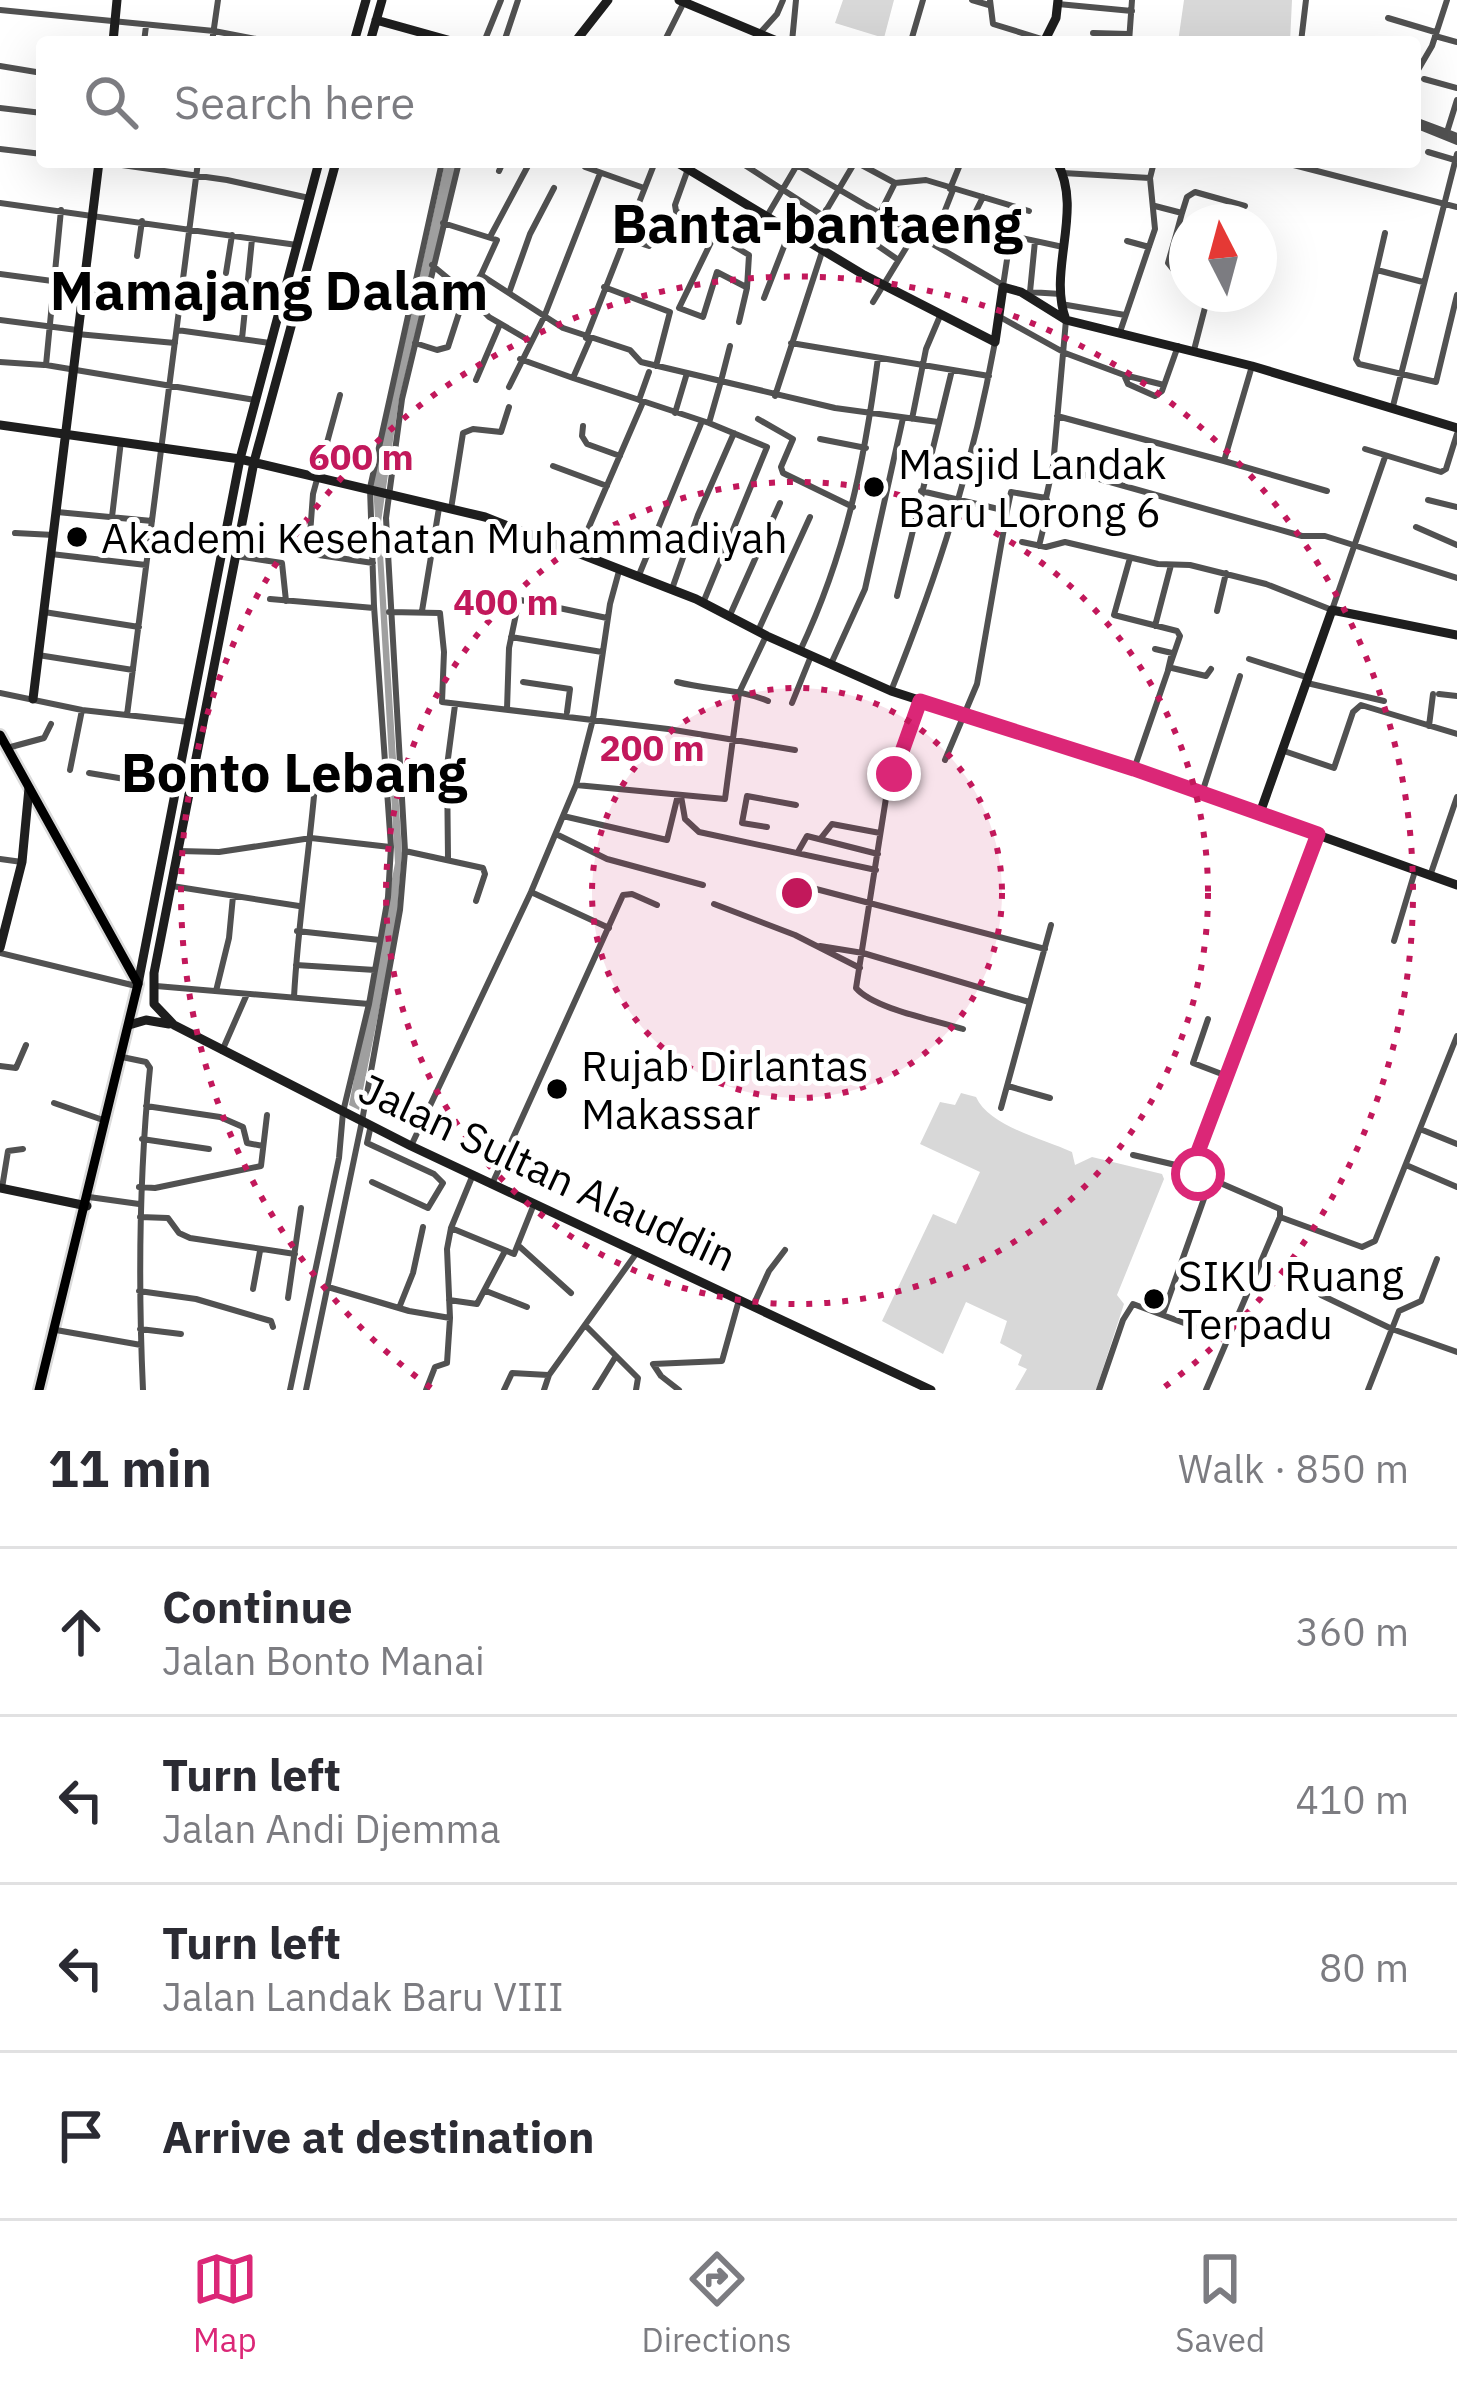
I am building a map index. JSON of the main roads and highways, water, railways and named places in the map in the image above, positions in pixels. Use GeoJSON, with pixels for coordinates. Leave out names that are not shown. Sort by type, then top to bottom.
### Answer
{"type":"FeatureCollection","features":[{"type":"Feature","properties":{"kind":"main road"},"geometry":{"type":"LineString","coordinates":[[113,36],[117,0]]}},
{"type":"Feature","properties":{"kind":"main road"},"geometry":{"type":"LineString","coordinates":[[356,36],[366,0]]}},
{"type":"Feature","properties":{"kind":"main road"},"geometry":{"type":"LineString","coordinates":[[372,36],[382,0]]}},
{"type":"Feature","properties":{"kind":"main road"},"geometry":{"type":"LineString","coordinates":[[580,36],[608,0]]}},
{"type":"Feature","properties":{"kind":"main road"},"geometry":{"type":"LineString","coordinates":[[682,1],[764,36]]}},
{"type":"Feature","properties":{"kind":"main road"},"geometry":{"type":"LineString","coordinates":[[1047,36],[1058,2]]}},
{"type":"Feature","properties":{"kind":"main road"},"geometry":{"type":"LineString","coordinates":[[376,20],[433,36]]}},
{"type":"Feature","properties":{"kind":"main road"},"geometry":{"type":"LineString","coordinates":[[32,699],[99,168]]}},
{"type":"Feature","properties":{"kind":"main road"},"geometry":{"type":"LineString","coordinates":[[42,1389],[129,1025],[240,459],[317,168],[332,178]]}},
{"type":"Feature","properties":{"kind":"main road"},"geometry":{"type":"LineString","coordinates":[[116,950],[140,970],[154,973],[254,463],[334,168]]}},
{"type":"Feature","properties":{"kind":"main road"},"geometry":{"type":"LineString","coordinates":[[686,168],[883,285],[995,341],[1003,286],[1026,292],[1066,320],[1393,406],[1457,431]]}},
{"type":"Feature","properties":{"kind":"main road"},"geometry":{"type":"LineString","coordinates":[[1060,168],[1068,200],[1061,299],[1066,320]]}},
{"type":"Feature","properties":{"kind":"main road"},"geometry":{"type":"LineString","coordinates":[[277,320],[291,325]]}},
{"type":"Feature","properties":{"kind":"main road"},"geometry":{"type":"LineString","coordinates":[[0,425],[240,459],[485,517],[672,589],[891,691],[1134,769],[1457,886]]}},
{"type":"Feature","properties":{"kind":"main road"},"geometry":{"type":"LineString","coordinates":[[1260,813],[1332,610],[1457,635]]}},
{"type":"Feature","properties":{"kind":"main road"},"geometry":{"type":"LineString","coordinates":[[197,681],[212,684]]}},
{"type":"Feature","properties":{"kind":"main road"},"geometry":{"type":"LineString","coordinates":[[0,735],[137,985]]}},
{"type":"Feature","properties":{"kind":"main road"},"geometry":{"type":"LineString","coordinates":[[0,951],[22,862],[29,788]]}},
{"type":"Feature","properties":{"kind":"main road","name":"Jalan Sultan Alauddin"},"geometry":{"type":"LineString","coordinates":[[154,973],[152,991],[158,1010],[174,1025],[222,1051],[411,1146],[931,1390]]}},
{"type":"Feature","properties":{"kind":"main road"},"geometry":{"type":"LineString","coordinates":[[129,1025],[146,1020],[174,1025]]}},
{"type":"Feature","properties":{"kind":"main road"},"geometry":{"type":"LineString","coordinates":[[1,1188],[88,1202]]}},
{"type":"Feature","properties":{"kind":"place","name":"Masjid Landak Baru Lorong 6"},"geometry":{"type":"Point","coordinates":[874,487]}},
{"type":"Feature","properties":{"kind":"place","name":"Akademi Kesehatan Muhammadiyah"},"geometry":{"type":"Point","coordinates":[77,537]}},
{"type":"Feature","properties":{"kind":"place","name":"Rujab Dirlantas Makassar"},"geometry":{"type":"Point","coordinates":[557,1089]}},
{"type":"Feature","properties":{"kind":"place","name":"SIKU Ruang Terpadu"},"geometry":{"type":"Point","coordinates":[1154,1299]}},
{"type":"Feature","properties":{"kind":"district","name":"Banta-bantaeng"},"geometry":{"type":"Point","coordinates":[817,223]}},
{"type":"Feature","properties":{"kind":"district","name":"Mamajang Dalam"},"geometry":{"type":"Point","coordinates":[269,290]}},
{"type":"Feature","properties":{"kind":"district","name":"Bonto Lebang"},"geometry":{"type":"Point","coordinates":[294,772]}}]}
